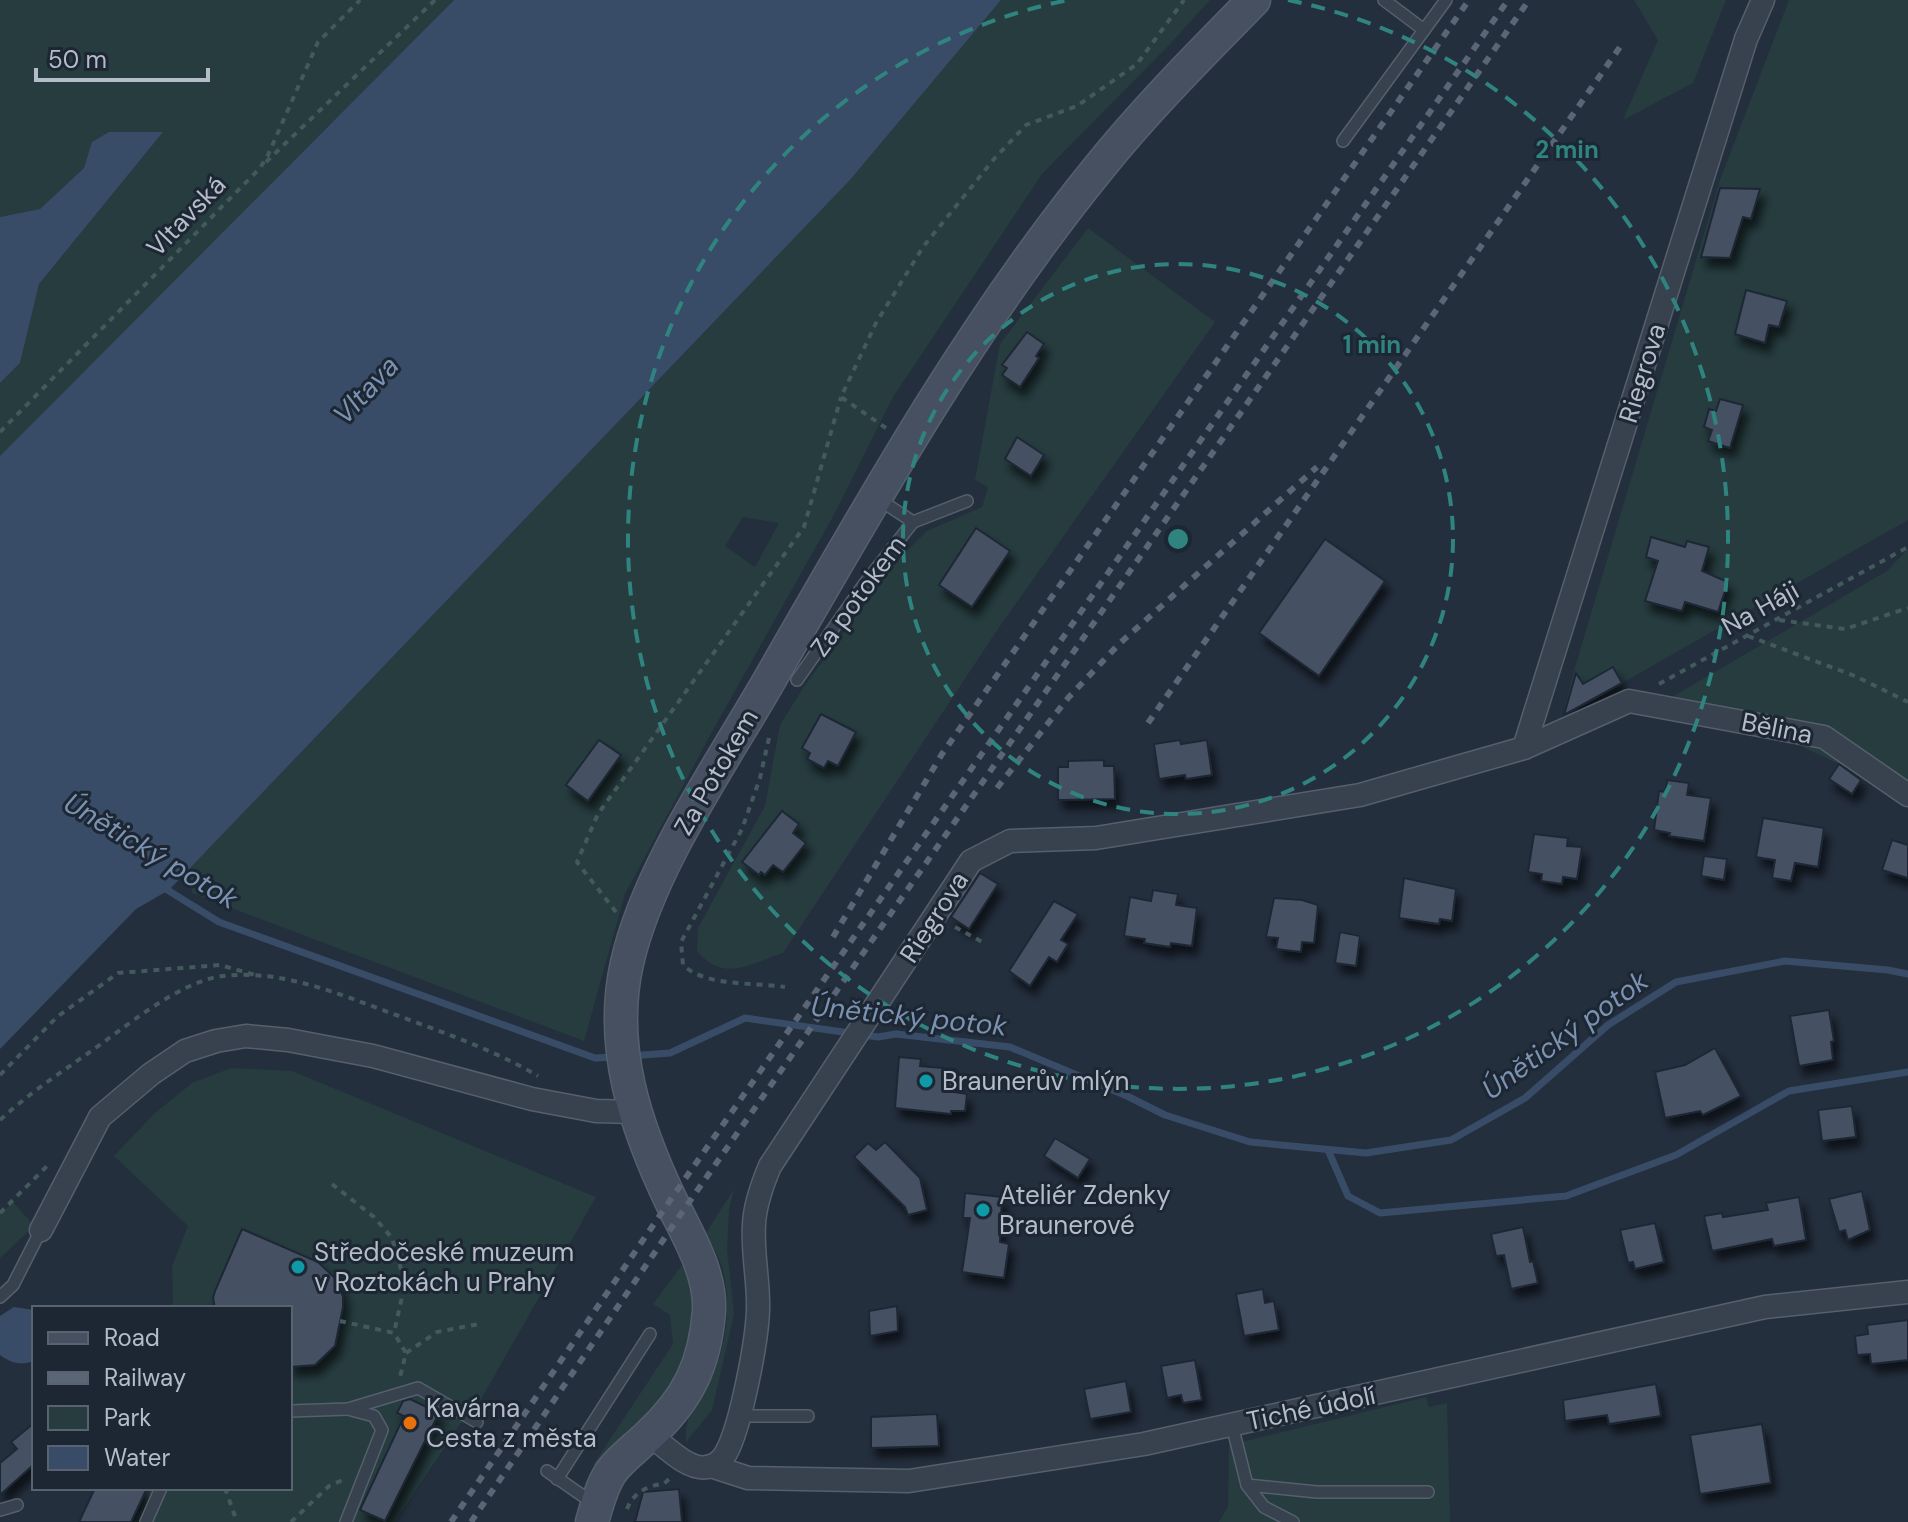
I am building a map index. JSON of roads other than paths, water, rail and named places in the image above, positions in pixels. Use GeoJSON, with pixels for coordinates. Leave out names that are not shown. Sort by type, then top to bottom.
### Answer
{"type":"FeatureCollection","features":[{"type":"Feature","properties":{"kind":"main road","name":"Za Potokem"},"geometry":{"type":"LineString","coordinates":[[605,1513],[613,1469],[665,1421],[695,1376],[705,1351],[709,1304],[705,1275],[653,1162],[631,1100],[621,1036],[622,996],[626,965],[644,908],[672,850],[909,441],[983,324],[1100,166],[1254,0]]}},
{"type":"Feature","properties":{"kind":"street","name":"Riegrova"},"geometry":{"type":"LineString","coordinates":[[1524,748],[1746,39],[1763,0]]}},
{"type":"Feature","properties":{"kind":"street","name":"Riegrova"},"geometry":{"type":"LineString","coordinates":[[711,1466],[726,1453],[738,1416],[756,1328],[746,1258],[756,1209],[770,1166],[971,861],[1010,841],[1096,838],[1360,795],[1524,748],[1629,701]]}},
{"type":"Feature","properties":{"kind":"street","name":"Bělina"},"geometry":{"type":"LineString","coordinates":[[1629,701],[1824,737],[1908,795]]}},
{"type":"Feature","properties":{"kind":"street"},"geometry":{"type":"LineString","coordinates":[[41,1230],[100,1117],[151,1074],[185,1051],[216,1041],[246,1036],[288,1040],[373,1056],[532,1099],[596,1111],[631,1100]]}},
{"type":"Feature","properties":{"kind":"street","name":"Tiché údolí"},"geometry":{"type":"LineString","coordinates":[[711,1466],[748,1478],[909,1481],[1144,1444],[1765,1307],[1908,1292]]}},
{"type":"Feature","properties":{"kind":"street"},"geometry":{"type":"LineString","coordinates":[[650,1435],[688,1463],[699,1468],[711,1466]]}},
{"type":"Feature","properties":{"kind":"lane"},"geometry":{"type":"LineString","coordinates":[[1384,0],[1424,30]]}},
{"type":"Feature","properties":{"kind":"lane"},"geometry":{"type":"LineString","coordinates":[[1343,141],[1446,0]]}},
{"type":"Feature","properties":{"kind":"lane"},"geometry":{"type":"LineString","coordinates":[[877,498],[913,522]]}},
{"type":"Feature","properties":{"kind":"lane","name":"Za potokem"},"geometry":{"type":"LineString","coordinates":[[797,680],[865,583],[913,522],[967,501]]}},
{"type":"Feature","properties":{"kind":"lane"},"geometry":{"type":"LineString","coordinates":[[0,1297],[13,1285],[41,1230]]}},
{"type":"Feature","properties":{"kind":"lane"},"geometry":{"type":"LineString","coordinates":[[605,1513],[552,1475],[650,1334]]}},
{"type":"Feature","properties":{"kind":"lane"},"geometry":{"type":"LineString","coordinates":[[292,1411],[348,1409],[418,1388],[477,1422]]}},
{"type":"Feature","properties":{"kind":"lane"},"geometry":{"type":"LineString","coordinates":[[346,1522],[382,1430],[374,1416],[348,1409]]}},
{"type":"Feature","properties":{"kind":"lane"},"geometry":{"type":"LineString","coordinates":[[738,1416],[808,1416]]}},
{"type":"Feature","properties":{"kind":"lane"},"geometry":{"type":"LineString","coordinates":[[1232,1425],[1247,1485],[1264,1507],[1293,1522]]}},
{"type":"Feature","properties":{"kind":"lane"},"geometry":{"type":"LineString","coordinates":[[1247,1485],[1317,1492],[1428,1492]]}},
{"type":"Feature","properties":{"kind":"lane"},"geometry":{"type":"LineString","coordinates":[[146,1522],[160,1490]]}},
{"type":"Feature","properties":{"kind":"lane"},"geometry":{"type":"LineString","coordinates":[[0,1510],[17,1505]]}},
{"type":"Feature","properties":{"kind":"water","name":"Vltava"},"geometry":{"type":"Polygon","coordinates":[[[454,0],[1001,0],[850,180],[169,890],[136,909],[0,1049],[0,456],[454,0]]]}},
{"type":"Feature","properties":{"kind":"water"},"geometry":{"type":"Polygon","coordinates":[[[109,132],[163,132],[39,284],[20,363],[0,383],[0,217],[40,209],[84,168],[92,142],[109,132]]]}},
{"type":"Feature","properties":{"kind":"water"},"geometry":{"type":"Polygon","coordinates":[[[14,1307],[32,1310],[32,1361],[16,1363],[0,1355],[0,1316],[14,1307]]]}},
{"type":"Feature","properties":{"kind":"waterway","name":"Únětický potok"},"geometry":{"type":"LineString","coordinates":[[161,886],[219,922],[595,1058],[614,1057]]}},
{"type":"Feature","properties":{"kind":"waterway","name":"Únětický potok"},"geometry":{"type":"LineString","coordinates":[[630,1056],[670,1053],[745,1018],[878,1037],[896,1034],[1010,1047],[1165,1115],[1250,1142],[1366,1153],[1451,1140],[1525,1098],[1608,1025],[1676,982],[1785,961],[1908,974]]}},
{"type":"Feature","properties":{"kind":"waterway"},"geometry":{"type":"LineString","coordinates":[[1328,1150],[1348,1196],[1380,1213],[1566,1196],[1676,1155],[1789,1091],[1908,1072]]}},
{"type":"Feature","properties":{"kind":"railway"},"geometry":{"type":"LineString","coordinates":[[833,937],[942,754],[1469,0]]}},
{"type":"Feature","properties":{"kind":"railway"},"geometry":{"type":"LineString","coordinates":[[451,1522],[671,1199],[1508,0]]}},
{"type":"Feature","properties":{"kind":"railway"},"geometry":{"type":"LineString","coordinates":[[471,1522],[685,1208],[1529,0]]}},
{"type":"Feature","properties":{"kind":"railway"},"geometry":{"type":"LineString","coordinates":[[1148,723],[1620,47]]}},
{"type":"Feature","properties":{"kind":"railway"},"geometry":{"type":"LineString","coordinates":[[997,788],[1068,698],[1119,644],[1317,467]]}},
{"type":"Feature","properties":{"kind":"place","name":"Braunerův mlýn"},"geometry":{"type":"Point","coordinates":[926,1081]}},
{"type":"Feature","properties":{"kind":"place","name":"Ateliér Zdenky Braunerové"},"geometry":{"type":"Point","coordinates":[983,1210]}},
{"type":"Feature","properties":{"kind":"place","name":"Středočeské muzeum v Roztokách u Prahy"},"geometry":{"type":"Point","coordinates":[298,1267]}},
{"type":"Feature","properties":{"kind":"place","name":"Kavárna Cesta z města"},"geometry":{"type":"Point","coordinates":[410,1423]}}]}
